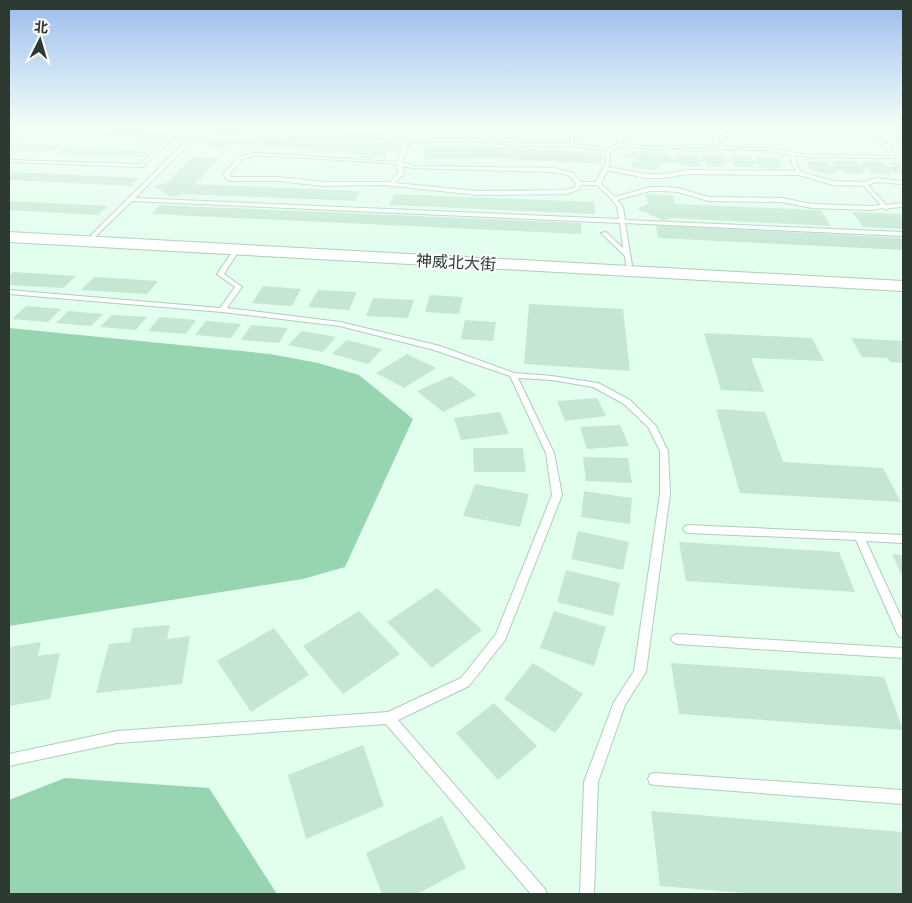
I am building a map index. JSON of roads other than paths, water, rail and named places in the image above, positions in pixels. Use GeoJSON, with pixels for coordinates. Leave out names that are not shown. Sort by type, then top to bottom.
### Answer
{"type":"FeatureCollection","features":[{"type":"Feature","properties":{"kind":"street","name":"神威北大街"},"geometry":{"type":"LineString","coordinates":[[9,232],[628,260],[903,279]]}},
{"type":"Feature","properties":{"kind":"street","name":"神威北大街"},"geometry":{"type":"LineString","coordinates":[[9,237],[903,286]]}},
{"type":"Feature","properties":{"kind":"lane"},"geometry":{"type":"LineString","coordinates":[[93,236],[161,169]]}},
{"type":"Feature","properties":{"kind":"lane"},"geometry":{"type":"LineString","coordinates":[[231,169],[227,173],[227,177],[231,179],[277,179],[324,184],[392,184],[477,192],[566,192],[576,189],[579,184]]}},
{"type":"Feature","properties":{"kind":"lane"},"geometry":{"type":"LineString","coordinates":[[392,184],[401,173],[400,169]]}},
{"type":"Feature","properties":{"kind":"lane"},"geometry":{"type":"LineString","coordinates":[[513,169],[553,170],[571,174],[579,184]]}},
{"type":"Feature","properties":{"kind":"lane"},"geometry":{"type":"LineString","coordinates":[[598,184],[605,169]]}},
{"type":"Feature","properties":{"kind":"lane"},"geometry":{"type":"LineString","coordinates":[[611,169],[646,176],[663,176],[688,172],[799,173],[833,182],[865,184],[875,180],[903,182]]}},
{"type":"Feature","properties":{"kind":"lane"},"geometry":{"type":"LineString","coordinates":[[797,169],[799,173]]}},
{"type":"Feature","properties":{"kind":"lane"},"geometry":{"type":"LineString","coordinates":[[579,184],[598,184],[614,198],[620,207],[628,260]]}},
{"type":"Feature","properties":{"kind":"lane"},"geometry":{"type":"LineString","coordinates":[[865,184],[886,208]]}},
{"type":"Feature","properties":{"kind":"lane"},"geometry":{"type":"LineString","coordinates":[[614,198],[650,189],[664,189],[678,190],[708,199],[782,200],[812,206],[886,208],[903,205]]}},
{"type":"Feature","properties":{"kind":"lane"},"geometry":{"type":"LineString","coordinates":[[131,199],[903,234]]}},
{"type":"Feature","properties":{"kind":"lane"},"geometry":{"type":"LineString","coordinates":[[604,232],[628,260]]}},
{"type":"Feature","properties":{"kind":"lane"},"geometry":{"type":"LineString","coordinates":[[222,310],[239,287],[220,274],[237,249]]}},
{"type":"Feature","properties":{"kind":"lane"},"geometry":{"type":"LineString","coordinates":[[9,292],[222,310],[340,324],[437,348],[512,375],[552,378],[595,385],[626,402],[652,426],[664,451],[665,494],[640,672],[620,702],[591,782],[587,894]]}},
{"type":"Feature","properties":{"kind":"lane"},"geometry":{"type":"LineString","coordinates":[[9,760],[117,737],[390,718],[465,682],[501,637],[557,495],[550,453],[512,375]]}},
{"type":"Feature","properties":{"kind":"lane"},"geometry":{"type":"LineString","coordinates":[[688,529],[903,539]]}},
{"type":"Feature","properties":{"kind":"lane"},"geometry":{"type":"LineString","coordinates":[[858,536],[903,633]]}},
{"type":"Feature","properties":{"kind":"lane"},"geometry":{"type":"LineString","coordinates":[[677,639],[903,652]]}},
{"type":"Feature","properties":{"kind":"lane"},"geometry":{"type":"LineString","coordinates":[[390,718],[540,894]]}},
{"type":"Feature","properties":{"kind":"lane"},"geometry":{"type":"LineString","coordinates":[[655,779],[903,797]]}}]}
